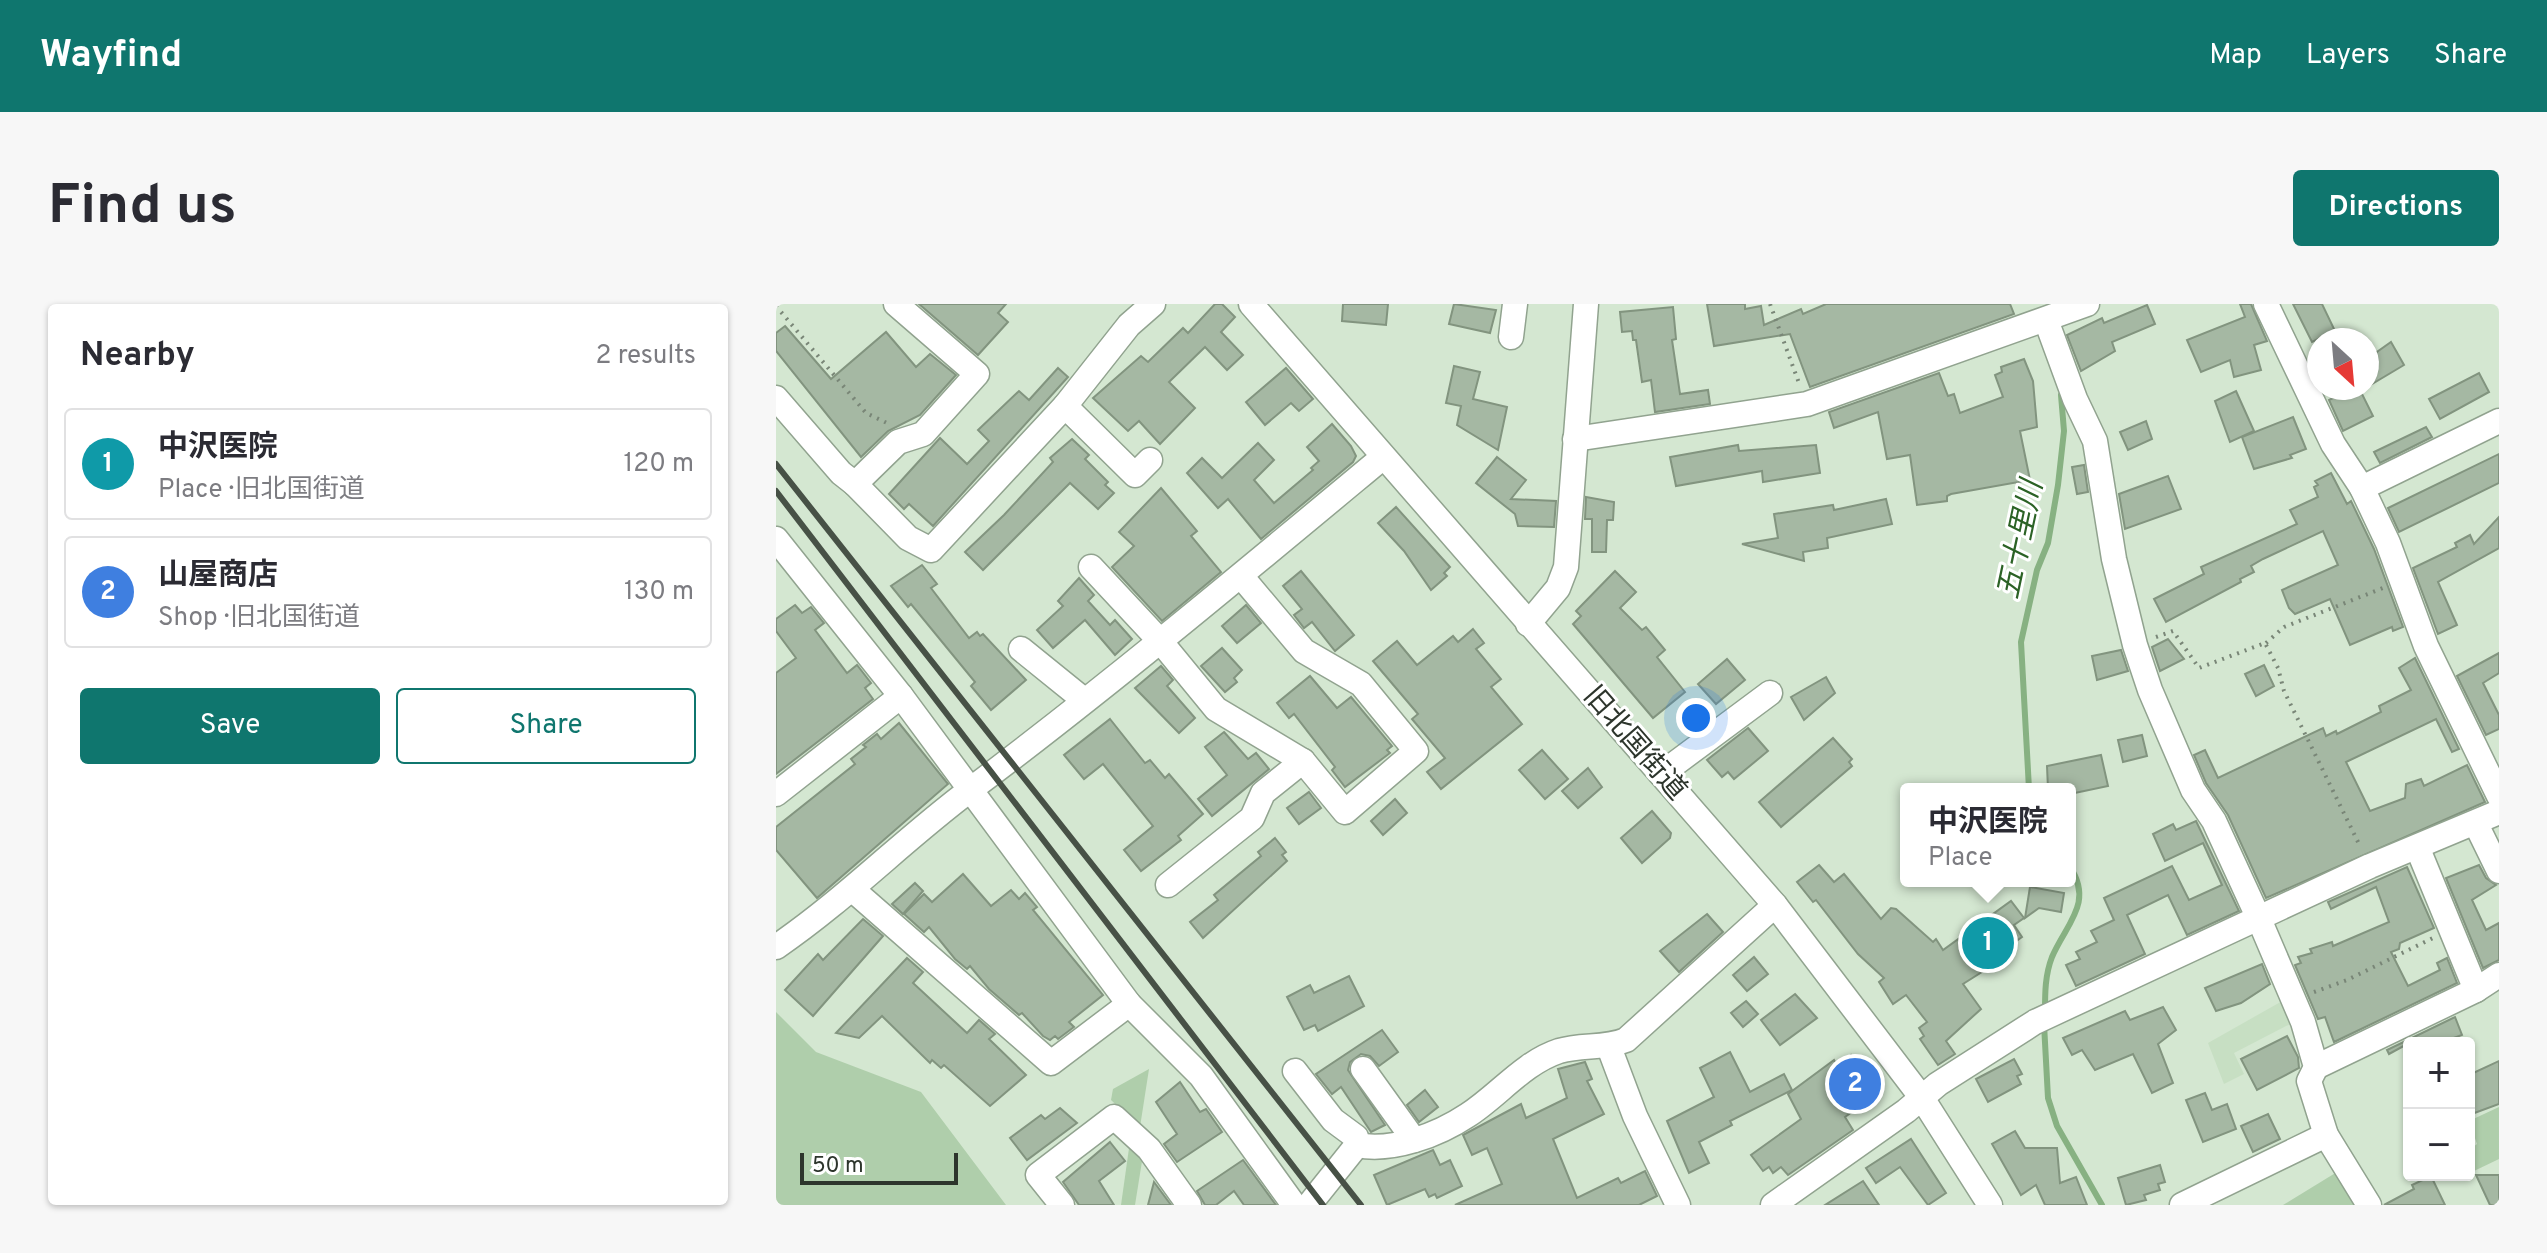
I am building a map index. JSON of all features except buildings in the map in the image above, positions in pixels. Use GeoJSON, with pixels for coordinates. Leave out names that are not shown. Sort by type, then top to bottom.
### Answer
{"type":"FeatureCollection","features":[{"type":"Feature","properties":{"kind":"street"},"geometry":{"type":"LineString","coordinates":[[855,484],[898,442],[923,434],[977,374],[896,304]]}},
{"type":"Feature","properties":{"kind":"street"},"geometry":{"type":"LineString","coordinates":[[776,398],[841,473],[908,538],[931,550],[1065,406],[1129,325],[1153,304]]}},
{"type":"Feature","properties":{"kind":"street","name":"旧北国街道"},"geometry":{"type":"LineString","coordinates":[[1251,304],[1382,458],[1775,905],[1922,1098],[1990,1205]]}},
{"type":"Feature","properties":{"kind":"street"},"geometry":{"type":"LineString","coordinates":[[1511,337],[1515,304]]}},
{"type":"Feature","properties":{"kind":"street"},"geometry":{"type":"LineString","coordinates":[[1528,624],[1558,588],[1566,567],[1586,304]]}},
{"type":"Feature","properties":{"kind":"street"},"geometry":{"type":"LineString","coordinates":[[1575,439],[1807,404],[2087,304]]}},
{"type":"Feature","properties":{"kind":"street"},"geometry":{"type":"LineString","coordinates":[[2266,304],[2333,444],[2362,488],[2388,543],[2426,646],[2499,796]]}},
{"type":"Feature","properties":{"kind":"street"},"geometry":{"type":"LineString","coordinates":[[2039,322],[2095,441],[2114,559],[2135,645],[2193,790],[2214,821],[2259,919],[2316,1067]]}},
{"type":"Feature","properties":{"kind":"street"},"geometry":{"type":"LineString","coordinates":[[1065,406],[1135,475],[1150,460]]}},
{"type":"Feature","properties":{"kind":"street"},"geometry":{"type":"LineString","coordinates":[[2362,488],[2499,421]]}},
{"type":"Feature","properties":{"kind":"street"},"geometry":{"type":"LineString","coordinates":[[776,947],[853,890],[970,789],[995,774],[1084,700],[1161,642],[1382,458]]}},
{"type":"Feature","properties":{"kind":"street"},"geometry":{"type":"LineString","coordinates":[[776,539],[901,696],[1129,1004],[1201,1076],[1294,1205]]}},
{"type":"Feature","properties":{"kind":"street"},"geometry":{"type":"LineString","coordinates":[[1091,567],[1161,642],[1216,709],[1303,761],[1345,812],[1416,751],[1361,684],[1304,651],[1241,576]]}},
{"type":"Feature","properties":{"kind":"street"},"geometry":{"type":"LineString","coordinates":[[1021,649],[1084,700]]}},
{"type":"Feature","properties":{"kind":"street"},"geometry":{"type":"LineString","coordinates":[[1661,774],[1770,693]]}},
{"type":"Feature","properties":{"kind":"street"},"geometry":{"type":"LineString","coordinates":[[776,794],[901,696]]}},
{"type":"Feature","properties":{"kind":"street"},"geometry":{"type":"LineString","coordinates":[[1168,885],[1252,818],[1263,793],[1303,761]]}},
{"type":"Feature","properties":{"kind":"street"},"geometry":{"type":"LineString","coordinates":[[1773,1205],[1988,1049],[2045,1017],[2370,866],[2418,849],[2499,812]]}},
{"type":"Feature","properties":{"kind":"street"},"geometry":{"type":"LineString","coordinates":[[2476,824],[2499,871]]}},
{"type":"Feature","properties":{"kind":"street"},"geometry":{"type":"LineString","coordinates":[[2418,849],[2476,990]]}},
{"type":"Feature","properties":{"kind":"street"},"geometry":{"type":"LineString","coordinates":[[853,890],[1051,1063],[1129,1004]]}},
{"type":"Feature","properties":{"kind":"street"},"geometry":{"type":"LineString","coordinates":[[1357,1145],[1368,1147],[1414,1140],[1468,1115],[1528,1067],[1559,1051],[1609,1047],[1626,1040],[1775,905]]}},
{"type":"Feature","properties":{"kind":"street"},"geometry":{"type":"LineString","coordinates":[[2369,1205],[2326,1135],[2309,1081],[2316,1067],[2476,990],[2499,975]]}},
{"type":"Feature","properties":{"kind":"street"},"geometry":{"type":"LineString","coordinates":[[1609,1047],[1635,1116],[1678,1205]]}},
{"type":"Feature","properties":{"kind":"street"},"geometry":{"type":"LineString","coordinates":[[1363,1069],[1414,1140]]}},
{"type":"Feature","properties":{"kind":"street"},"geometry":{"type":"LineString","coordinates":[[1295,1071],[1333,1120],[1356,1137],[1357,1145],[1309,1205]]}},
{"type":"Feature","properties":{"kind":"street"},"geometry":{"type":"LineString","coordinates":[[1062,1205],[1038,1175],[1114,1117],[1149,1149],[1189,1205]]}},
{"type":"Feature","properties":{"kind":"street"},"geometry":{"type":"LineString","coordinates":[[2183,1205],[2326,1135]]}},
{"type":"Feature","properties":{"kind":"path"},"geometry":{"type":"LineString","coordinates":[[1770,304],[1807,404]]}},
{"type":"Feature","properties":{"kind":"path"},"geometry":{"type":"LineString","coordinates":[[776,306],[866,413],[911,438]]}},
{"type":"Feature","properties":{"kind":"path"},"geometry":{"type":"LineString","coordinates":[[2135,645],[2173,631],[2199,668],[2265,643],[2284,627],[2401,581]]}},
{"type":"Feature","properties":{"kind":"path"},"geometry":{"type":"LineString","coordinates":[[2265,643],[2278,668],[2284,691],[2370,866]]}},
{"type":"Feature","properties":{"kind":"path"},"geometry":{"type":"LineString","coordinates":[[2292,1000],[2347,980],[2451,930]]}},
{"type":"Feature","properties":{"kind":"shaded area"},"geometry":{"type":"Polygon","coordinates":[[[2284,1000],[2294,1022],[2234,1053],[2244,1074],[2224,1084],[2208,1043],[2284,1000]]]}},
{"type":"Feature","properties":{"kind":"shaded area"},"geometry":{"type":"Polygon","coordinates":[[[776,1012],[816,1052],[921,1092],[1006,1205],[776,1205],[776,1012]]]}},
{"type":"Feature","properties":{"kind":"shaded area"},"geometry":{"type":"Polygon","coordinates":[[[1149,1069],[1140,1127],[1111,1100],[1113,1089],[1149,1069]]]}},
{"type":"Feature","properties":{"kind":"shaded area"},"geometry":{"type":"Polygon","coordinates":[[[2499,1107],[2499,1159],[2475,1171],[2477,1144],[2475,1118],[2499,1107]]]}},
{"type":"Feature","properties":{"kind":"shaded area"},"geometry":{"type":"Polygon","coordinates":[[[1130,1141],[1143,1155],[1135,1205],[1121,1205],[1130,1141]]]}},
{"type":"Feature","properties":{"kind":"shaded area"},"geometry":{"type":"Polygon","coordinates":[[[2337,1172],[2359,1205],[2283,1205],[2337,1172]]]}},
{"type":"Feature","properties":{"kind":"waterway","name":"五十里川"},"geometry":{"type":"LineString","coordinates":[[2029,783],[2021,642],[2037,570],[2048,543],[2058,485],[2064,431],[2061,395]]}},
{"type":"Feature","properties":{"kind":"waterway","name":"五十里川"},"geometry":{"type":"LineString","coordinates":[[2045,1012],[2050,964],[2079,903],[2076,878]]}},
{"type":"Feature","properties":{"kind":"waterway","name":"五十里川"},"geometry":{"type":"LineString","coordinates":[[2044,1024],[2048,1098],[2057,1126],[2102,1205]]}},
{"type":"Feature","properties":{"kind":"railway"},"geometry":{"type":"LineString","coordinates":[[776,464],[1361,1205]]}},
{"type":"Feature","properties":{"kind":"railway"},"geometry":{"type":"LineString","coordinates":[[776,491],[1323,1205]]}},
{"type":"Feature","properties":{"kind":"place","name":"中沢医院"},"geometry":{"type":"Point","coordinates":[1988,943]}},
{"type":"Feature","properties":{"kind":"place","name":"山屋商店"},"geometry":{"type":"Point","coordinates":[1855,1084]}}]}
